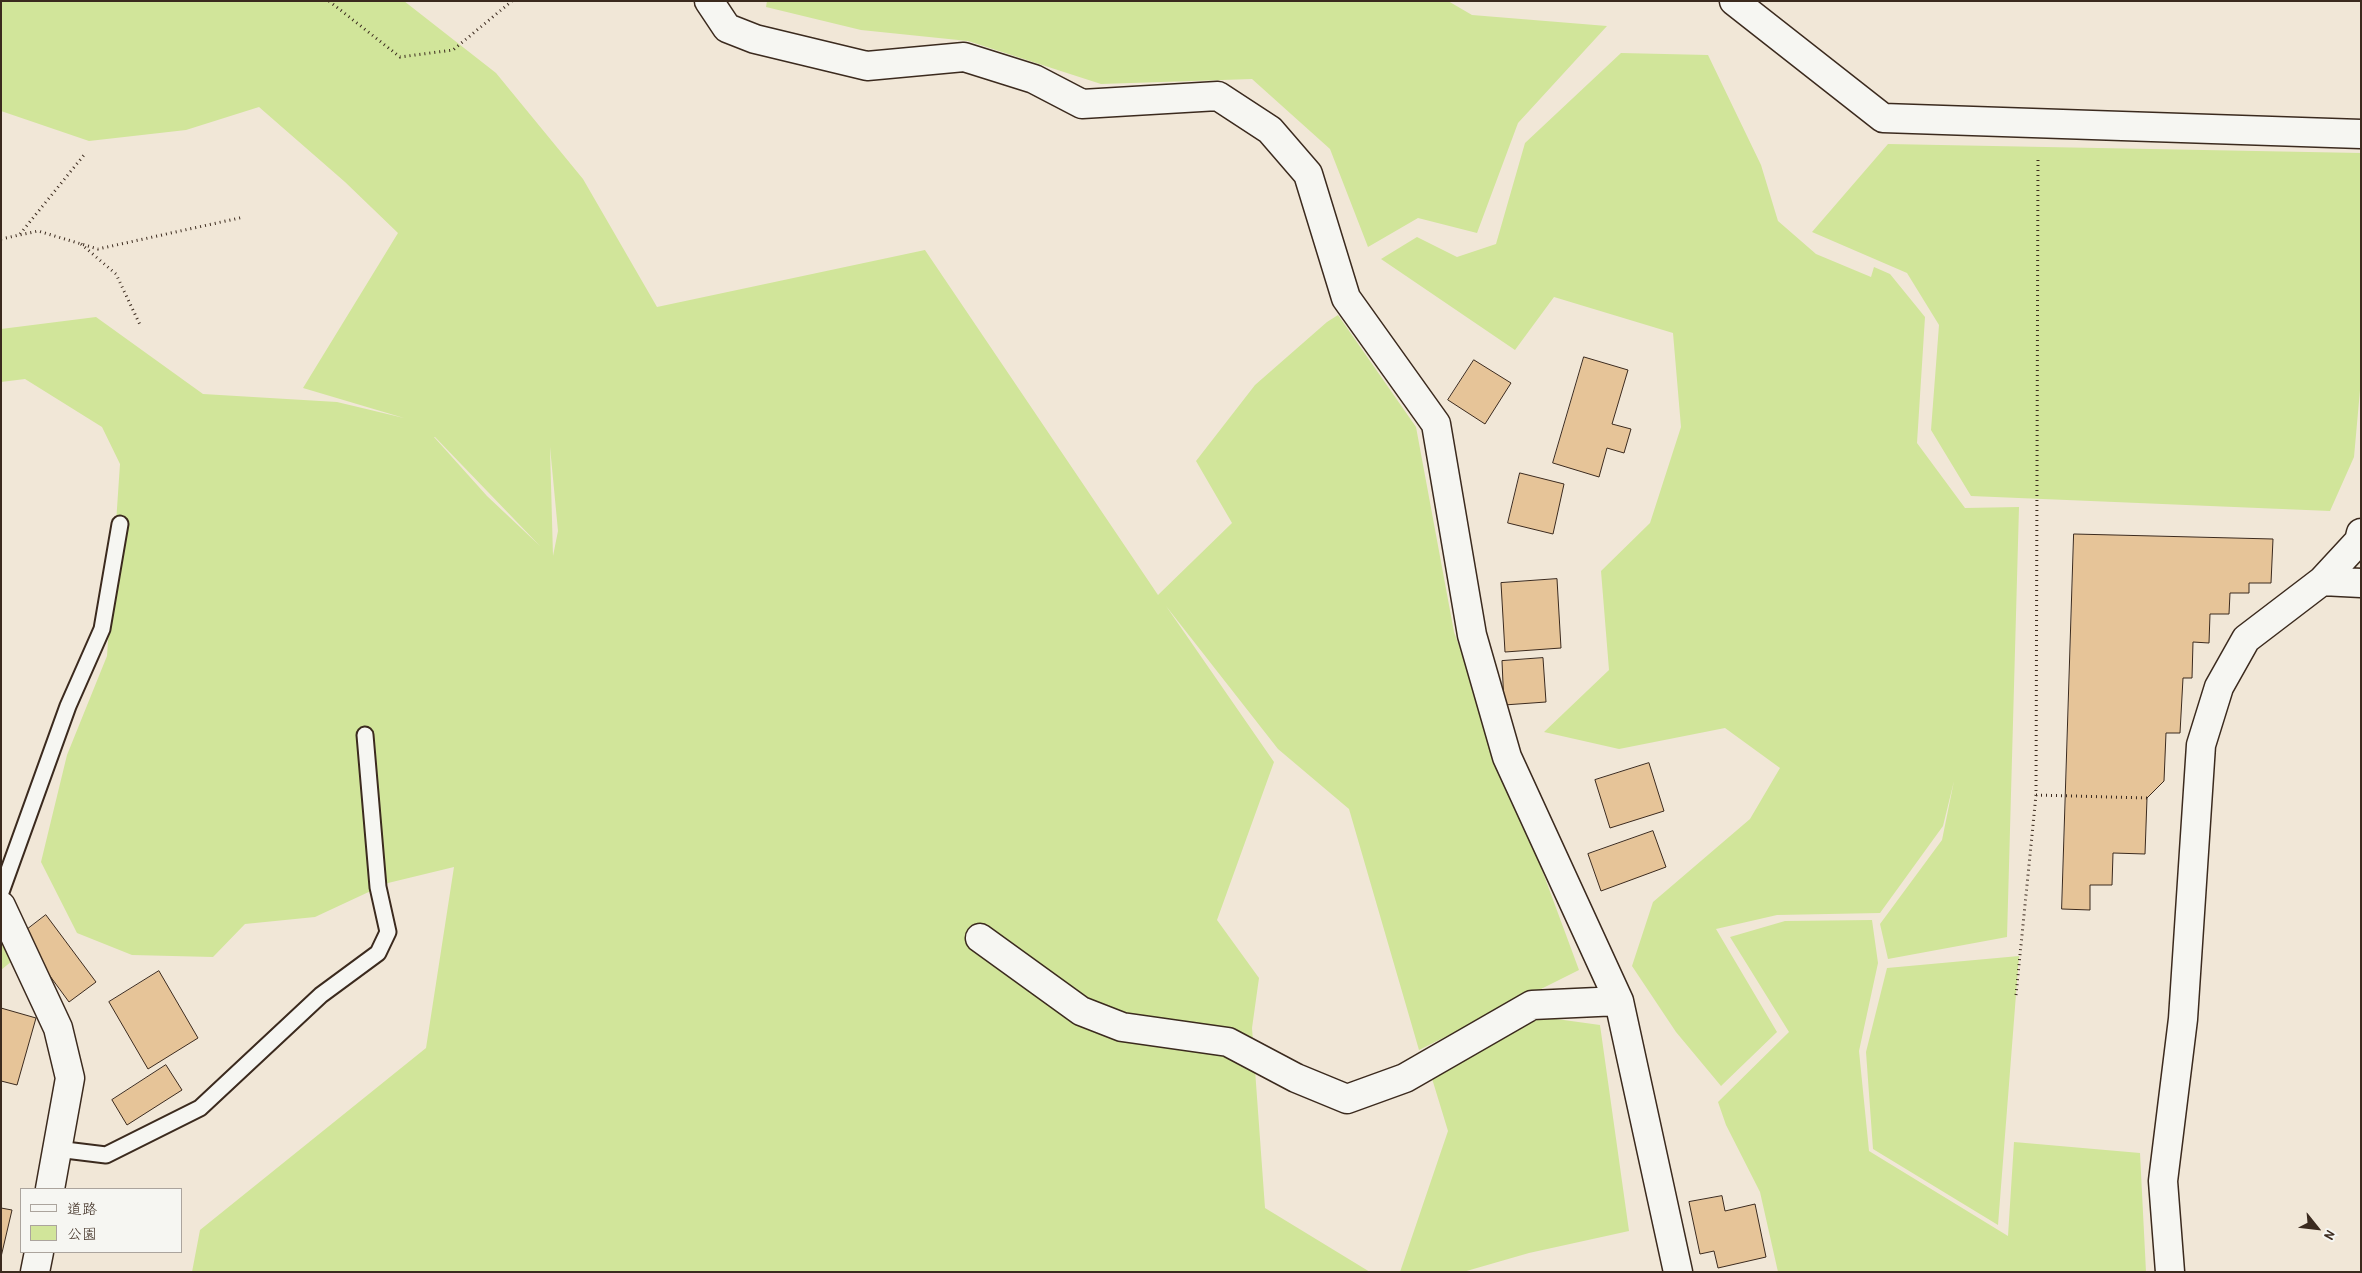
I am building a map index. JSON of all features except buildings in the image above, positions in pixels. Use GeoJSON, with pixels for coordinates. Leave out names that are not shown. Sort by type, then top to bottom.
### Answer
{"type":"FeatureCollection","features":[{"type":"Feature","properties":{"kind":"street"},"geometry":{"type":"LineString","coordinates":[[709,1],[727,28],[755,39],[867,66],[964,57],[1034,79],[1082,104],[1218,96],[1270,130],[1308,174],[1346,298],[1436,424],[1472,635],[1507,757],[1619,1002],[1678,1272]]}},
{"type":"Feature","properties":{"kind":"street"},"geometry":{"type":"LineString","coordinates":[[1734,1],[1883,118],[2361,134]]}},
{"type":"Feature","properties":{"kind":"street"},"geometry":{"type":"LineString","coordinates":[[2170,1272],[2162,1180],[2183,1019],[2201,745],[2219,687],[2246,640],[2322,581],[2358,541],[2361,534]]}},
{"type":"Feature","properties":{"kind":"street"},"geometry":{"type":"LineString","coordinates":[[2322,581],[2361,583]]}},
{"type":"Feature","properties":{"kind":"street"},"geometry":{"type":"LineString","coordinates":[[1,906],[58,1028],[70,1078],[50,1188]]}},
{"type":"Feature","properties":{"kind":"street"},"geometry":{"type":"LineString","coordinates":[[980,938],[1081,1012],[1122,1027],[1228,1042],[1296,1078],[1347,1099],[1405,1078],[1532,1005],[1619,1002]]}},
{"type":"Feature","properties":{"kind":"street"},"geometry":{"type":"LineString","coordinates":[[35,1272],[39,1253]]}},
{"type":"Feature","properties":{"kind":"lane"},"geometry":{"type":"LineString","coordinates":[[1,892],[68,706],[102,629],[120,524]]}},
{"type":"Feature","properties":{"kind":"lane"},"geometry":{"type":"LineString","coordinates":[[57,1149],[106,1155],[200,1108],[321,995],[378,954],[388,932],[378,887],[365,735]]}},
{"type":"Feature","properties":{"kind":"path"},"geometry":{"type":"LineString","coordinates":[[329,1],[400,57],[453,50],[512,1]]}},
{"type":"Feature","properties":{"kind":"path"},"geometry":{"type":"LineString","coordinates":[[2016,995],[2036,795],[2038,123]]}},
{"type":"Feature","properties":{"kind":"path"},"geometry":{"type":"LineString","coordinates":[[20,235],[84,155]]}},
{"type":"Feature","properties":{"kind":"path"},"geometry":{"type":"LineString","coordinates":[[1,239],[38,231],[98,249],[244,217]]}},
{"type":"Feature","properties":{"kind":"path"},"geometry":{"type":"LineString","coordinates":[[79,243],[116,274],[141,326]]}},
{"type":"Feature","properties":{"kind":"path"},"geometry":{"type":"LineString","coordinates":[[2036,795],[2147,798]]}},
{"type":"Feature","properties":{"kind":"green space"},"geometry":{"type":"Polygon","coordinates":[[[1,1],[404,1],[496,73],[583,179],[657,307],[925,250],[1158,595],[1232,523],[1196,461],[1255,385],[1327,322],[1338,315],[1416,427],[1454,632],[1579,970],[1419,1050],[1349,809],[1278,749],[1166,606],[1274,762],[1217,920],[1259,978],[1252,1028],[1265,1208],[1370,1272],[192,1272],[200,1230],[426,1048],[454,867],[388,883],[315,917],[245,924],[213,957],[132,955],[77,933],[41,862],[67,755],[107,656],[120,464],[102,427],[25,379],[1,382],[1,329],[96,317],[203,394],[337,402],[404,418],[303,388],[398,233],[345,182],[259,107],[186,130],[89,141],[1,111],[1,1]],[[435,437],[487,496],[540,546],[435,437]],[[550,448],[553,556],[558,531],[550,448]]]}},
{"type":"Feature","properties":{"kind":"green space"},"geometry":{"type":"Polygon","coordinates":[[[767,1],[1448,1],[1472,15],[1607,26],[1518,123],[1477,233],[1418,218],[1368,247],[1330,149],[1252,79],[1101,84],[968,41],[861,30],[766,7],[767,1]]]}},
{"type":"Feature","properties":{"kind":"green space"},"geometry":{"type":"Polygon","coordinates":[[[1621,53],[1708,55],[1761,165],[1778,221],[1816,254],[1871,277],[1874,267],[1890,274],[1925,317],[1917,443],[1965,508],[2019,507],[2007,937],[1888,959],[1880,924],[1942,840],[1954,781],[1943,826],[1880,913],[1777,915],[1716,929],[1777,1032],[1721,1086],[1676,1032],[1632,966],[1653,902],[1750,819],[1780,768],[1725,728],[1619,749],[1544,732],[1609,670],[1601,571],[1650,523],[1681,427],[1673,333],[1554,297],[1515,350],[1381,259],[1417,237],[1457,257],[1496,244],[1525,143],[1621,53]]]}},
{"type":"Feature","properties":{"kind":"green space"},"geometry":{"type":"Polygon","coordinates":[[[1888,144],[2361,153],[2361,379],[2354,457],[2330,511],[1971,496],[1931,430],[1939,325],[1907,273],[1812,232],[1888,144]]]}},
{"type":"Feature","properties":{"kind":"green space"},"geometry":{"type":"Polygon","coordinates":[[[1872,920],[1878,963],[1859,1051],[1869,1151],[2008,1236],[2014,1142],[2140,1153],[2146,1272],[1778,1272],[1760,1192],[1726,1125],[1718,1102],[1789,1032],[1730,937],[1785,921],[1872,920]]]}},
{"type":"Feature","properties":{"kind":"green space"},"geometry":{"type":"Polygon","coordinates":[[[1,944],[23,952],[1,970],[1,944]]]}},
{"type":"Feature","properties":{"kind":"green space"},"geometry":{"type":"Polygon","coordinates":[[[2019,956],[1998,1225],[1873,1149],[1866,1052],[1887,968],[2019,956]]]}},
{"type":"Feature","properties":{"kind":"green space"},"geometry":{"type":"Polygon","coordinates":[[[1542,1017],[1600,1025],[1629,1231],[1529,1253],[1463,1272],[1400,1272],[1448,1131],[1430,1072],[1542,1017]]]}}]}
